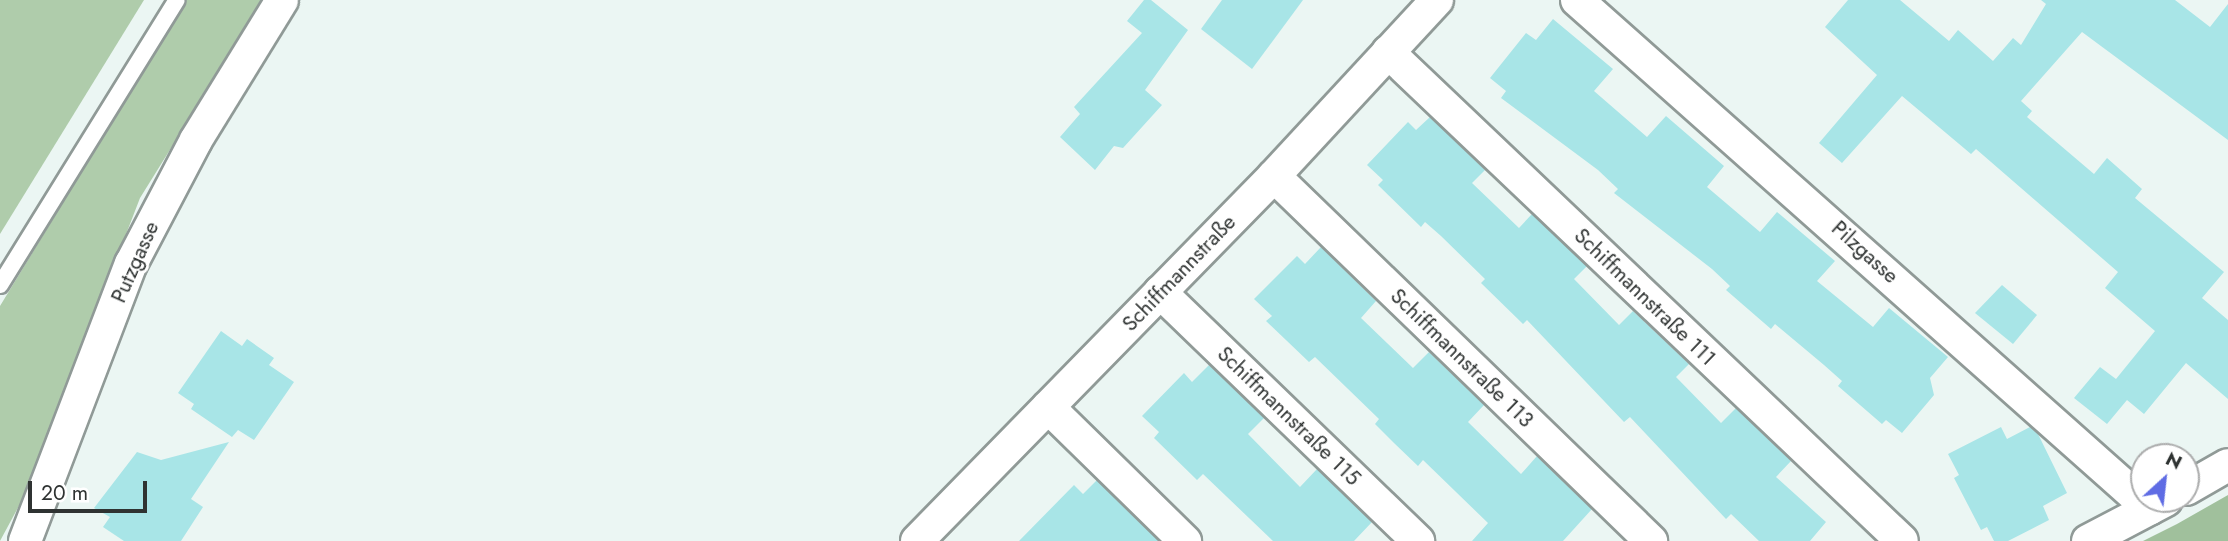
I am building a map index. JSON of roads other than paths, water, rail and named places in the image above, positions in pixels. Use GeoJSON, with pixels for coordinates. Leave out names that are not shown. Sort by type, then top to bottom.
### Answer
{"type":"FeatureCollection","features":[{"type":"Feature","properties":{"kind":"street","name":"Putzgasse"},"geometry":{"type":"LineString","coordinates":[[25,541],[131,264],[196,140],[282,0]]}},
{"type":"Feature","properties":{"kind":"street","name":"Schiffmannstraße"},"geometry":{"type":"LineString","coordinates":[[927,538],[1048,407],[1274,176],[1437,0]]}},
{"type":"Feature","properties":{"kind":"street","name":"Pilzgasse"},"geometry":{"type":"LineString","coordinates":[[1577,0],[2130,479]]}},
{"type":"Feature","properties":{"kind":"street","name":"Schiffmannstraße 111"},"geometry":{"type":"LineString","coordinates":[[1388,52],[1902,541]]}},
{"type":"Feature","properties":{"kind":"street","name":"Schiffmannstraße 113"},"geometry":{"type":"LineString","coordinates":[[1274,176],[1651,541]]}},
{"type":"Feature","properties":{"kind":"street","name":"Schiffmannstraße 115"},"geometry":{"type":"LineString","coordinates":[[1160,292],[1418,541]]}},
{"type":"Feature","properties":{"kind":"street"},"geometry":{"type":"LineString","coordinates":[[1048,407],[1185,541]]}},
{"type":"Feature","properties":{"kind":"street"},"geometry":{"type":"LineString","coordinates":[[2200,480],[2228,465]]}},
{"type":"Feature","properties":{"kind":"street"},"geometry":{"type":"LineString","coordinates":[[2088,541],[2142,513]]}},
{"type":"Feature","properties":{"kind":"lane"},"geometry":{"type":"LineString","coordinates":[[0,285],[177,0]]}}]}
